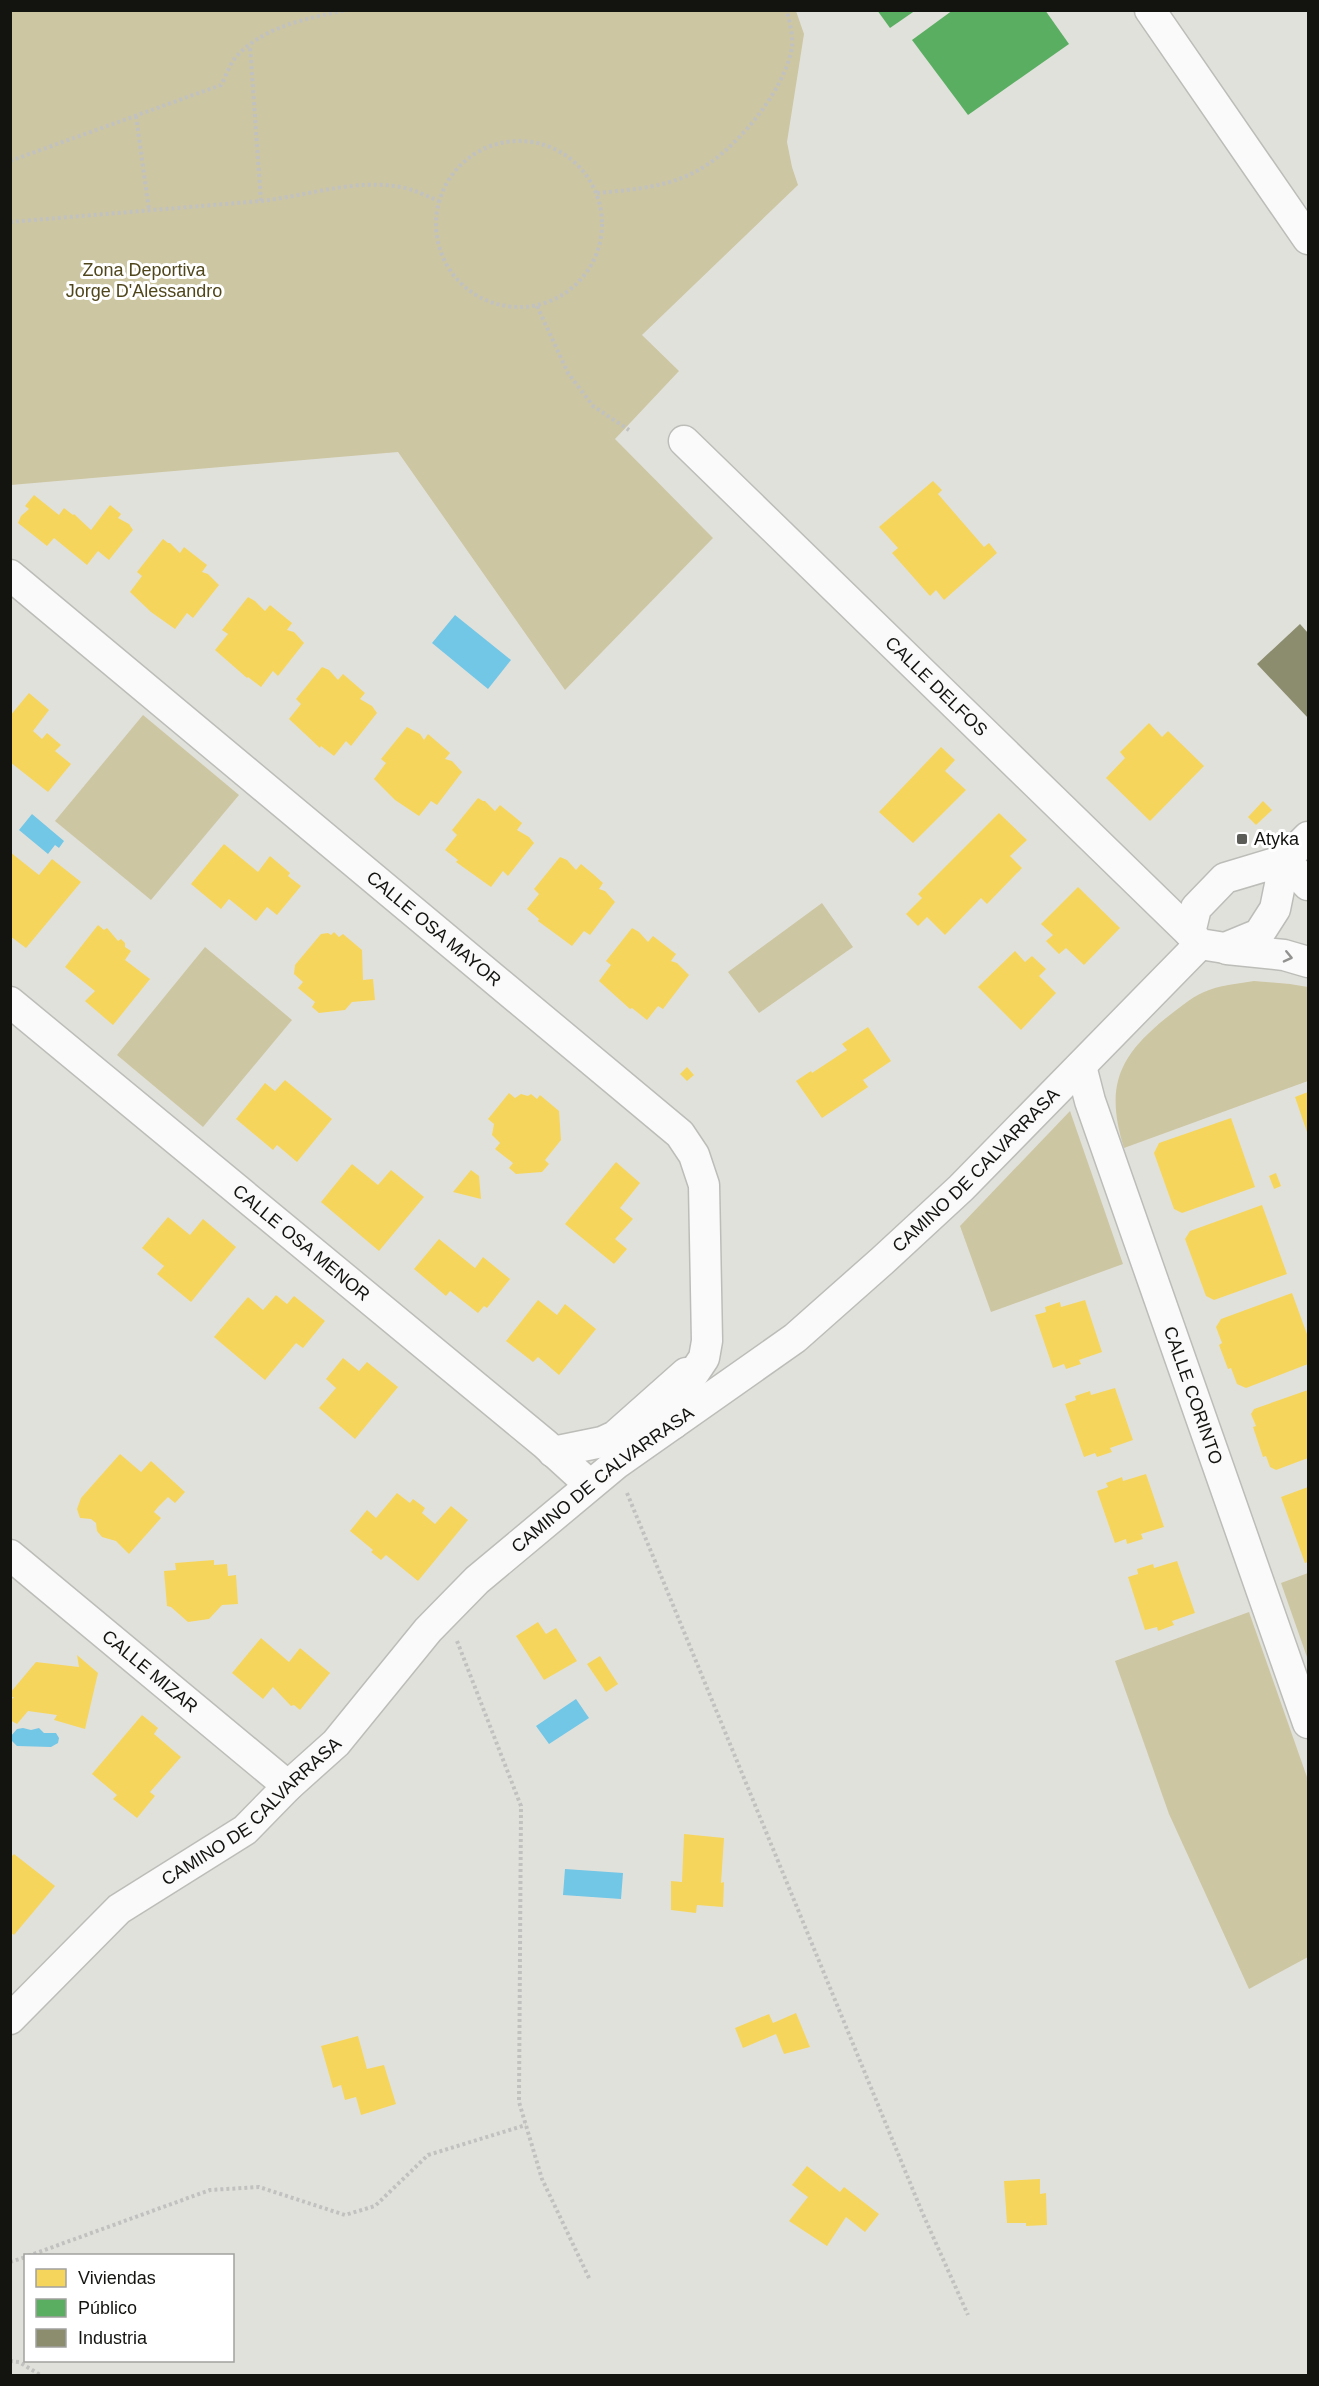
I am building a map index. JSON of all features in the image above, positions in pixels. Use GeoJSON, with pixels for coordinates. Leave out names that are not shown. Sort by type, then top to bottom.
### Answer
{"type":"FeatureCollection","features":[{"type":"Feature","properties":{"kind":"street"},"geometry":{"type":"LineString","coordinates":[[1150,10],[1308,239]]}},
{"type":"Feature","properties":{"kind":"street","name":"CALLE DELFOS"},"geometry":{"type":"LineString","coordinates":[[684,441],[1205,942]]}},
{"type":"Feature","properties":{"kind":"street","name":"CALLE OSA MAYOR"},"geometry":{"type":"LineString","coordinates":[[10,575],[680,1134],[694,1155],[704,1185],[707,1341],[704,1358],[676,1401],[665,1430]]}},
{"type":"Feature","properties":{"kind":"street"},"geometry":{"type":"LineString","coordinates":[[1205,942],[1196,908],[1225,879],[1285,860],[1308,837]]}},
{"type":"Feature","properties":{"kind":"street"},"geometry":{"type":"LineString","coordinates":[[1205,942],[1259,934],[1275,909],[1285,860]]}},
{"type":"Feature","properties":{"kind":"street"},"geometry":{"type":"LineString","coordinates":[[1285,860],[1308,885]]}},
{"type":"Feature","properties":{"kind":"street"},"geometry":{"type":"LineString","coordinates":[[1254,868],[1268,872],[1279,889]]}},
{"type":"Feature","properties":{"kind":"street"},"geometry":{"type":"LineString","coordinates":[[1205,942],[1284,955],[1308,962]]}},
{"type":"Feature","properties":{"kind":"street","name":"CAMINO DE CALVARRASA"},"geometry":{"type":"LineString","coordinates":[[11,2019],[119,1909],[244,1830],[336,1743],[441,1615],[477,1580],[590,1485],[620,1452],[665,1430],[803,1330],[961,1188],[1205,942]]}},
{"type":"Feature","properties":{"kind":"street","name":"CALLE OSA MENOR"},"geometry":{"type":"LineString","coordinates":[[10,1002],[590,1485]]}},
{"type":"Feature","properties":{"kind":"street","name":"CALLE CORINTO"},"geometry":{"type":"LineString","coordinates":[[1081,1066],[1090,1101],[1308,1724]]}},
{"type":"Feature","properties":{"kind":"street"},"geometry":{"type":"LineString","coordinates":[[553,1452],[602,1442],[620,1452],[655,1398],[704,1358]]}},
{"type":"Feature","properties":{"kind":"street"},"geometry":{"type":"LineString","coordinates":[[655,1398],[652,1417],[665,1430]]}},
{"type":"Feature","properties":{"kind":"street","name":"CALLE MIZAR"},"geometry":{"type":"LineString","coordinates":[[10,1555],[288,1786]]}},
{"type":"Feature","properties":{"kind":"path"},"geometry":{"type":"LineString","coordinates":[[10,161],[221,85],[236,57],[267,33],[312,18],[347,10]]}},
{"type":"Feature","properties":{"kind":"path"},"geometry":{"type":"LineString","coordinates":[[597,193],[658,186],[693,173],[726,149],[761,113],[781,79],[792,46],[786,10]]}},
{"type":"Feature","properties":{"kind":"path"},"geometry":{"type":"LineString","coordinates":[[250,46],[261,201]]}},
{"type":"Feature","properties":{"kind":"path"},"geometry":{"type":"LineString","coordinates":[[136,116],[149,210]]}},
{"type":"Feature","properties":{"kind":"path"},"geometry":{"type":"LineString","coordinates":[[515,141],[536,142],[555,149],[573,160],[587,175],[597,193],[602,213],[602,234],[593,263],[574,288],[557,299],[537,306],[518,308],[499,306],[465,289],[452,274],[443,258],[437,239],[435,220],[446,182],[459,165],[494,144],[515,141]]}},
{"type":"Feature","properties":{"kind":"path"},"geometry":{"type":"LineString","coordinates":[[10,222],[261,201],[330,189],[379,186],[408,189],[439,201]]}},
{"type":"Feature","properties":{"kind":"path"},"geometry":{"type":"LineString","coordinates":[[537,306],[568,373],[593,406],[629,430]]}},
{"type":"Feature","properties":{"kind":"path"},"geometry":{"type":"LineString","coordinates":[[620,1452],[917,2200],[968,2315]]}},
{"type":"Feature","properties":{"kind":"path"},"geometry":{"type":"LineString","coordinates":[[441,1615],[462,1648],[521,1806],[519,2102],[542,2179],[590,2280]]}},
{"type":"Feature","properties":{"kind":"path"},"geometry":{"type":"LineString","coordinates":[[33,2254],[210,2190],[260,2187],[345,2215],[375,2206],[428,2154],[526,2125]]}},
{"type":"Feature","properties":{"kind":"path"},"geometry":{"type":"LineString","coordinates":[[10,2361],[19,2362],[42,2376]]}},
{"type":"Feature","properties":{"kind":"green space","name":"Zona Deportiva Jorge D'Alessandro"},"geometry":{"type":"Polygon","coordinates":[[[11,10],[796,11],[804,34],[787,142],[798,185],[642,335],[679,371],[615,439],[713,538],[565,690],[398,452],[11,485],[11,10]]]}},
{"type":"Feature","properties":{"kind":"green space"},"geometry":{"type":"Polygon","coordinates":[[[143,715],[239,795],[151,900],[55,821],[143,715]]]}},
{"type":"Feature","properties":{"kind":"green space"},"geometry":{"type":"Polygon","coordinates":[[[822,903],[853,947],[759,1013],[728,972],[822,903]]]}},
{"type":"Feature","properties":{"kind":"green space"},"geometry":{"type":"Polygon","coordinates":[[[205,947],[292,1020],[203,1127],[117,1055],[205,947]]]}},
{"type":"Feature","properties":{"kind":"green space"},"geometry":{"type":"Polygon","coordinates":[[[1254,981],[1308,987],[1308,1081],[1124,1148],[1118,1127],[1116,1090],[1127,1060],[1137,1046],[1166,1018],[1199,994],[1222,986],[1254,981]]]}},
{"type":"Feature","properties":{"kind":"green space"},"geometry":{"type":"Polygon","coordinates":[[[1070,1111],[1123,1264],[991,1312],[960,1226],[1070,1111]]]}},
{"type":"Feature","properties":{"kind":"green space"},"geometry":{"type":"Polygon","coordinates":[[[1308,1573],[1308,1660],[1281,1583],[1308,1573]]]}},
{"type":"Feature","properties":{"kind":"green space"},"geometry":{"type":"Polygon","coordinates":[[[1249,1612],[1308,1780],[1308,1957],[1249,1989],[1169,1814],[1115,1661],[1249,1612]]]}},
{"type":"Feature","properties":{"kind":"water"},"geometry":{"type":"Polygon","coordinates":[[[455,615],[511,660],[488,689],[432,643],[455,615]]]}},
{"type":"Feature","properties":{"kind":"water"},"geometry":{"type":"Polygon","coordinates":[[[32,814],[64,841],[59,848],[55,845],[48,854],[19,830],[32,814]]]}},
{"type":"Feature","properties":{"kind":"water"},"geometry":{"type":"Polygon","coordinates":[[[576,1699],[589,1718],[549,1744],[536,1726],[576,1699]]]}},
{"type":"Feature","properties":{"kind":"water"},"geometry":{"type":"Polygon","coordinates":[[[39,1728],[44,1733],[56,1733],[59,1738],[58,1743],[51,1747],[17,1746],[11,1736],[17,1729],[31,1730],[39,1728]]]}},
{"type":"Feature","properties":{"kind":"water"},"geometry":{"type":"Polygon","coordinates":[[[565,1869],[623,1873],[621,1899],[563,1895],[565,1869]]]}},
{"type":"Feature","properties":{"kind":"building: Viviendas"},"geometry":{"type":"Polygon","coordinates":[[[933,481],[942,490],[938,494],[984,547],[989,543],[997,553],[944,600],[936,590],[930,596],[892,553],[898,548],[879,527],[933,481]]]}},
{"type":"Feature","properties":{"kind":"building: Viviendas"},"geometry":{"type":"Polygon","coordinates":[[[34,495],[59,515],[64,508],[74,514],[91,530],[110,505],[121,514],[118,518],[129,524],[133,530],[109,560],[98,551],[87,565],[54,538],[47,546],[18,523],[21,516],[29,509],[25,506],[34,495]]]}},
{"type":"Feature","properties":{"kind":"building: Viviendas"},"geometry":{"type":"Polygon","coordinates":[[[163,539],[180,553],[184,547],[207,565],[202,572],[208,574],[219,585],[193,618],[187,613],[175,629],[151,612],[130,592],[142,576],[137,572],[163,539]]]}},
{"type":"Feature","properties":{"kind":"building: Viviendas"},"geometry":{"type":"Polygon","coordinates":[[[248,597],[265,611],[270,605],[292,623],[287,630],[294,632],[304,643],[278,676],[273,671],[261,687],[215,650],[228,634],[222,630],[248,597]]]}},
{"type":"Feature","properties":{"kind":"building: Viviendas"},"geometry":{"type":"Polygon","coordinates":[[[322,667],[329,670],[338,680],[343,674],[365,693],[360,699],[372,706],[377,713],[351,746],[346,741],[334,756],[321,746],[320,748],[289,719],[301,704],[296,699],[322,667]]]}},
{"type":"Feature","properties":{"kind":"building: Viviendas"},"geometry":{"type":"Polygon","coordinates":[[[29,693],[49,710],[33,731],[42,739],[47,733],[61,745],[55,751],[71,764],[48,792],[10,762],[10,716],[29,693]]]}},
{"type":"Feature","properties":{"kind":"building: Viviendas"},"geometry":{"type":"Polygon","coordinates":[[[1149,723],[1162,737],[1168,731],[1204,766],[1150,821],[1106,778],[1125,758],[1120,752],[1149,723]]]}},
{"type":"Feature","properties":{"kind":"building: Viviendas"},"geometry":{"type":"Polygon","coordinates":[[[407,727],[420,734],[424,740],[428,734],[450,753],[445,759],[452,761],[462,772],[437,805],[431,801],[419,816],[395,800],[374,779],[386,763],[381,759],[407,727]]]}},
{"type":"Feature","properties":{"kind":"building: Viviendas"},"geometry":{"type":"Polygon","coordinates":[[[941,747],[955,760],[945,771],[966,790],[913,843],[879,812],[941,747]]]}},
{"type":"Feature","properties":{"kind":"building: Viviendas"},"geometry":{"type":"Polygon","coordinates":[[[478,798],[485,801],[495,811],[500,805],[522,823],[517,830],[534,843],[508,876],[503,871],[491,887],[456,862],[458,860],[445,850],[457,835],[452,830],[478,798]]]}},
{"type":"Feature","properties":{"kind":"building: Viviendas"},"geometry":{"type":"Polygon","coordinates":[[[1263,801],[1272,810],[1256,825],[1248,817],[1263,801]]]}},
{"type":"Feature","properties":{"kind":"building: Viviendas"},"geometry":{"type":"Polygon","coordinates":[[[999,813],[1027,840],[1010,856],[1022,868],[987,904],[981,898],[945,935],[927,917],[918,926],[906,914],[922,898],[918,894],[999,813]]]}},
{"type":"Feature","properties":{"kind":"building: Viviendas"},"geometry":{"type":"Polygon","coordinates":[[[224,844],[258,872],[270,856],[290,873],[288,876],[301,886],[277,915],[267,907],[256,921],[229,899],[221,909],[191,884],[224,844]]]}},
{"type":"Feature","properties":{"kind":"building: Viviendas"},"geometry":{"type":"Polygon","coordinates":[[[10,852],[39,875],[52,859],[81,882],[26,948],[10,936],[10,852]]]}},
{"type":"Feature","properties":{"kind":"building: Viviendas"},"geometry":{"type":"Polygon","coordinates":[[[560,857],[567,860],[576,870],[581,864],[603,883],[599,889],[605,891],[615,902],[590,935],[584,931],[572,946],[538,921],[539,919],[527,909],[539,894],[534,889],[560,857]]]}},
{"type":"Feature","properties":{"kind":"building: Viviendas"},"geometry":{"type":"Polygon","coordinates":[[[1078,887],[1120,928],[1084,965],[1066,948],[1059,954],[1046,941],[1053,935],[1041,924],[1078,887]]]}},
{"type":"Feature","properties":{"kind":"building: Viviendas"},"geometry":{"type":"Polygon","coordinates":[[[98,925],[104,930],[107,928],[118,941],[121,939],[125,943],[125,947],[131,951],[125,960],[150,979],[113,1025],[85,1001],[95,991],[65,967],[98,925]]]}},
{"type":"Feature","properties":{"kind":"building: Viviendas"},"geometry":{"type":"Polygon","coordinates":[[[632,928],[648,942],[653,936],[676,954],[671,961],[677,963],[689,975],[663,1009],[658,1006],[647,1020],[632,1008],[630,1009],[599,981],[611,965],[606,961],[632,928]]]}},
{"type":"Feature","properties":{"kind":"building: Viviendas"},"geometry":{"type":"Polygon","coordinates":[[[334,932],[339,937],[343,934],[362,950],[363,980],[373,979],[375,1000],[352,1002],[345,1010],[319,1013],[312,1007],[315,1002],[298,988],[303,982],[294,974],[295,965],[321,934],[331,935],[334,932]]]}},
{"type":"Feature","properties":{"kind":"building: Viviendas"},"geometry":{"type":"Polygon","coordinates":[[[1015,951],[1025,962],[1032,956],[1046,969],[1039,976],[1056,993],[1021,1030],[978,987],[1015,951]]]}},
{"type":"Feature","properties":{"kind":"building: Viviendas"},"geometry":{"type":"Polygon","coordinates":[[[868,1027],[891,1061],[863,1080],[868,1087],[822,1118],[796,1081],[847,1050],[842,1044],[868,1027]]]}},
{"type":"Feature","properties":{"kind":"building: Viviendas"},"geometry":{"type":"Polygon","coordinates":[[[687,1067],[694,1075],[687,1081],[680,1074],[687,1067]]]}},
{"type":"Feature","properties":{"kind":"building: Viviendas"},"geometry":{"type":"Polygon","coordinates":[[[285,1080],[332,1119],[297,1162],[277,1145],[273,1150],[236,1119],[265,1083],[275,1091],[285,1080]]]}},
{"type":"Feature","properties":{"kind":"building: Viviendas"},"geometry":{"type":"Polygon","coordinates":[[[1308,1092],[1308,1135],[1295,1097],[1308,1092]]]}},
{"type":"Feature","properties":{"kind":"building: Viviendas"},"geometry":{"type":"Polygon","coordinates":[[[509,1093],[515,1098],[521,1094],[528,1096],[531,1094],[537,1099],[540,1095],[559,1111],[561,1140],[545,1160],[549,1164],[542,1172],[516,1174],[509,1168],[513,1163],[495,1149],[500,1143],[492,1135],[494,1124],[488,1119],[509,1093]]]}},
{"type":"Feature","properties":{"kind":"building: Viviendas"},"geometry":{"type":"Polygon","coordinates":[[[1231,1118],[1255,1187],[1182,1213],[1174,1209],[1154,1153],[1159,1143],[1231,1118]]]}},
{"type":"Feature","properties":{"kind":"building: Viviendas"},"geometry":{"type":"Polygon","coordinates":[[[616,1162],[640,1183],[620,1208],[633,1219],[615,1239],[627,1249],[614,1264],[565,1224],[616,1162]]]}},
{"type":"Feature","properties":{"kind":"building: Viviendas"},"geometry":{"type":"Polygon","coordinates":[[[352,1164],[378,1185],[391,1170],[424,1197],[379,1251],[321,1202],[352,1164]]]}},
{"type":"Feature","properties":{"kind":"building: Viviendas"},"geometry":{"type":"Polygon","coordinates":[[[471,1170],[479,1176],[481,1199],[453,1192],[471,1170]]]}},
{"type":"Feature","properties":{"kind":"building: Viviendas"},"geometry":{"type":"Polygon","coordinates":[[[1276,1173],[1281,1186],[1274,1189],[1269,1176],[1276,1173]]]}},
{"type":"Feature","properties":{"kind":"building: Viviendas"},"geometry":{"type":"Polygon","coordinates":[[[1262,1205],[1287,1274],[1214,1300],[1206,1296],[1185,1239],[1190,1231],[1262,1205]]]}},
{"type":"Feature","properties":{"kind":"building: Viviendas"},"geometry":{"type":"Polygon","coordinates":[[[168,1217],[190,1235],[203,1219],[236,1247],[191,1302],[157,1274],[164,1266],[142,1248],[168,1217]]]}},
{"type":"Feature","properties":{"kind":"building: Viviendas"},"geometry":{"type":"Polygon","coordinates":[[[439,1239],[475,1268],[483,1257],[510,1279],[487,1308],[484,1306],[478,1313],[450,1291],[446,1296],[414,1269],[439,1239]]]}},
{"type":"Feature","properties":{"kind":"building: Viviendas"},"geometry":{"type":"Polygon","coordinates":[[[1292,1293],[1308,1337],[1308,1364],[1246,1388],[1237,1384],[1231,1368],[1228,1369],[1219,1345],[1222,1343],[1216,1327],[1221,1319],[1292,1293]]]}},
{"type":"Feature","properties":{"kind":"building: Viviendas"},"geometry":{"type":"Polygon","coordinates":[[[276,1295],[287,1304],[294,1296],[325,1321],[303,1348],[296,1343],[265,1380],[214,1337],[248,1297],[263,1310],[276,1295]]]}},
{"type":"Feature","properties":{"kind":"building: Viviendas"},"geometry":{"type":"Polygon","coordinates":[[[538,1300],[557,1315],[565,1304],[596,1329],[559,1375],[538,1357],[533,1362],[506,1341],[538,1300]]]}},
{"type":"Feature","properties":{"kind":"building: Viviendas"},"geometry":{"type":"Polygon","coordinates":[[[1085,1300],[1102,1352],[1079,1360],[1081,1364],[1066,1369],[1064,1364],[1053,1368],[1035,1315],[1046,1312],[1045,1307],[1060,1302],[1061,1307],[1085,1300]]]}},
{"type":"Feature","properties":{"kind":"building: Viviendas"},"geometry":{"type":"Polygon","coordinates":[[[343,1358],[359,1371],[367,1362],[398,1387],[355,1439],[319,1408],[336,1388],[326,1379],[343,1358]]]}},
{"type":"Feature","properties":{"kind":"building: Viviendas"},"geometry":{"type":"Polygon","coordinates":[[[1115,1388],[1133,1440],[1110,1448],[1112,1452],[1097,1457],[1095,1453],[1084,1457],[1065,1404],[1076,1400],[1075,1396],[1090,1391],[1091,1395],[1115,1388]]]}},
{"type":"Feature","properties":{"kind":"building: Viviendas"},"geometry":{"type":"Polygon","coordinates":[[[1308,1390],[1308,1458],[1276,1470],[1270,1467],[1266,1456],[1263,1457],[1251,1414],[1254,1409],[1308,1390]]]}},
{"type":"Feature","properties":{"kind":"building: Viviendas"},"geometry":{"type":"Polygon","coordinates":[[[120,1454],[141,1472],[151,1461],[185,1492],[175,1503],[168,1497],[158,1507],[154,1512],[161,1518],[129,1554],[116,1541],[102,1537],[97,1531],[96,1523],[91,1519],[80,1518],[77,1509],[81,1498],[120,1454]]]}},
{"type":"Feature","properties":{"kind":"building: Viviendas"},"geometry":{"type":"Polygon","coordinates":[[[1146,1474],[1164,1527],[1141,1534],[1143,1539],[1127,1544],[1126,1539],[1115,1543],[1097,1491],[1108,1487],[1106,1483],[1122,1477],[1123,1481],[1146,1474]]]}},
{"type":"Feature","properties":{"kind":"building: Viviendas"},"geometry":{"type":"Polygon","coordinates":[[[1308,1487],[1308,1562],[1305,1563],[1281,1497],[1308,1487]]]}},
{"type":"Feature","properties":{"kind":"building: Viviendas"},"geometry":{"type":"Polygon","coordinates":[[[397,1493],[410,1503],[413,1499],[425,1508],[422,1513],[435,1524],[451,1506],[468,1520],[418,1581],[386,1555],[381,1560],[371,1552],[373,1550],[350,1531],[367,1510],[376,1518],[397,1493]]]}},
{"type":"Feature","properties":{"kind":"building: Viviendas"},"geometry":{"type":"Polygon","coordinates":[[[214,1560],[214,1565],[227,1564],[228,1576],[236,1575],[238,1604],[222,1605],[209,1619],[188,1622],[167,1606],[164,1571],[176,1570],[175,1563],[214,1560]]]}},
{"type":"Feature","properties":{"kind":"building: Viviendas"},"geometry":{"type":"Polygon","coordinates":[[[1177,1561],[1195,1613],[1172,1621],[1174,1625],[1158,1631],[1157,1627],[1145,1630],[1128,1577],[1138,1574],[1137,1569],[1153,1564],[1154,1568],[1177,1561]]]}},
{"type":"Feature","properties":{"kind":"building: Viviendas"},"geometry":{"type":"Polygon","coordinates":[[[538,1622],[546,1634],[556,1628],[577,1661],[544,1680],[516,1636],[538,1622]]]}},
{"type":"Feature","properties":{"kind":"building: Viviendas"},"geometry":{"type":"Polygon","coordinates":[[[261,1638],[289,1662],[300,1648],[330,1673],[300,1710],[294,1705],[291,1706],[273,1687],[263,1699],[232,1673],[261,1638]]]}},
{"type":"Feature","properties":{"kind":"building: Viviendas"},"geometry":{"type":"Polygon","coordinates":[[[77,1655],[98,1673],[85,1729],[54,1720],[57,1715],[28,1711],[17,1724],[10,1720],[10,1701],[14,1697],[10,1697],[10,1693],[36,1662],[79,1667],[77,1655]]]}},
{"type":"Feature","properties":{"kind":"building: Viviendas"},"geometry":{"type":"Polygon","coordinates":[[[600,1656],[618,1684],[606,1692],[587,1664],[600,1656]]]}},
{"type":"Feature","properties":{"kind":"building: Viviendas"},"geometry":{"type":"Polygon","coordinates":[[[142,1715],[158,1728],[154,1734],[181,1757],[150,1792],[155,1796],[137,1818],[113,1799],[117,1795],[92,1774],[142,1715]]]}},
{"type":"Feature","properties":{"kind":"building: Viviendas"},"geometry":{"type":"Polygon","coordinates":[[[684,1834],[724,1838],[721,1883],[724,1882],[723,1907],[697,1905],[696,1913],[671,1910],[671,1881],[682,1882],[684,1834]]]}},
{"type":"Feature","properties":{"kind":"building: Viviendas"},"geometry":{"type":"Polygon","coordinates":[[[14,1854],[55,1886],[14,1935],[10,1932],[10,1858],[14,1854]]]}},
{"type":"Feature","properties":{"kind":"building: Viviendas"},"geometry":{"type":"Polygon","coordinates":[[[796,2013],[810,2047],[784,2054],[776,2034],[743,2048],[735,2028],[769,2014],[773,2023],[796,2013]]]}},
{"type":"Feature","properties":{"kind":"building: Viviendas"},"geometry":{"type":"Polygon","coordinates":[[[358,2036],[367,2069],[384,2065],[396,2104],[361,2115],[356,2097],[345,2100],[341,2085],[333,2088],[321,2046],[358,2036]]]}},
{"type":"Feature","properties":{"kind":"building: Viviendas"},"geometry":{"type":"Polygon","coordinates":[[[807,2166],[840,2192],[844,2187],[879,2214],[865,2232],[846,2217],[827,2246],[789,2221],[808,2197],[792,2185],[807,2166]]]}},
{"type":"Feature","properties":{"kind":"building: Viviendas"},"geometry":{"type":"Polygon","coordinates":[[[1040,2179],[1040,2194],[1046,2193],[1047,2225],[1026,2226],[1026,2223],[1007,2223],[1004,2181],[1040,2179]]]}},
{"type":"Feature","properties":{"kind":"building: Público"},"geometry":{"type":"Polygon","coordinates":[[[877,10],[916,10],[890,28],[877,10]]]}},
{"type":"Feature","properties":{"kind":"building: Público"},"geometry":{"type":"Polygon","coordinates":[[[953,10],[1045,10],[1069,44],[968,115],[912,40],[953,10]]]}},
{"type":"Feature","properties":{"kind":"building: Industria"},"geometry":{"type":"Polygon","coordinates":[[[1300,624],[1308,633],[1308,718],[1257,664],[1300,624]]]}},
{"type":"Feature","properties":{"kind":"place","name":"Atyka"},"geometry":{"type":"Point","coordinates":[1242,839]}}]}
